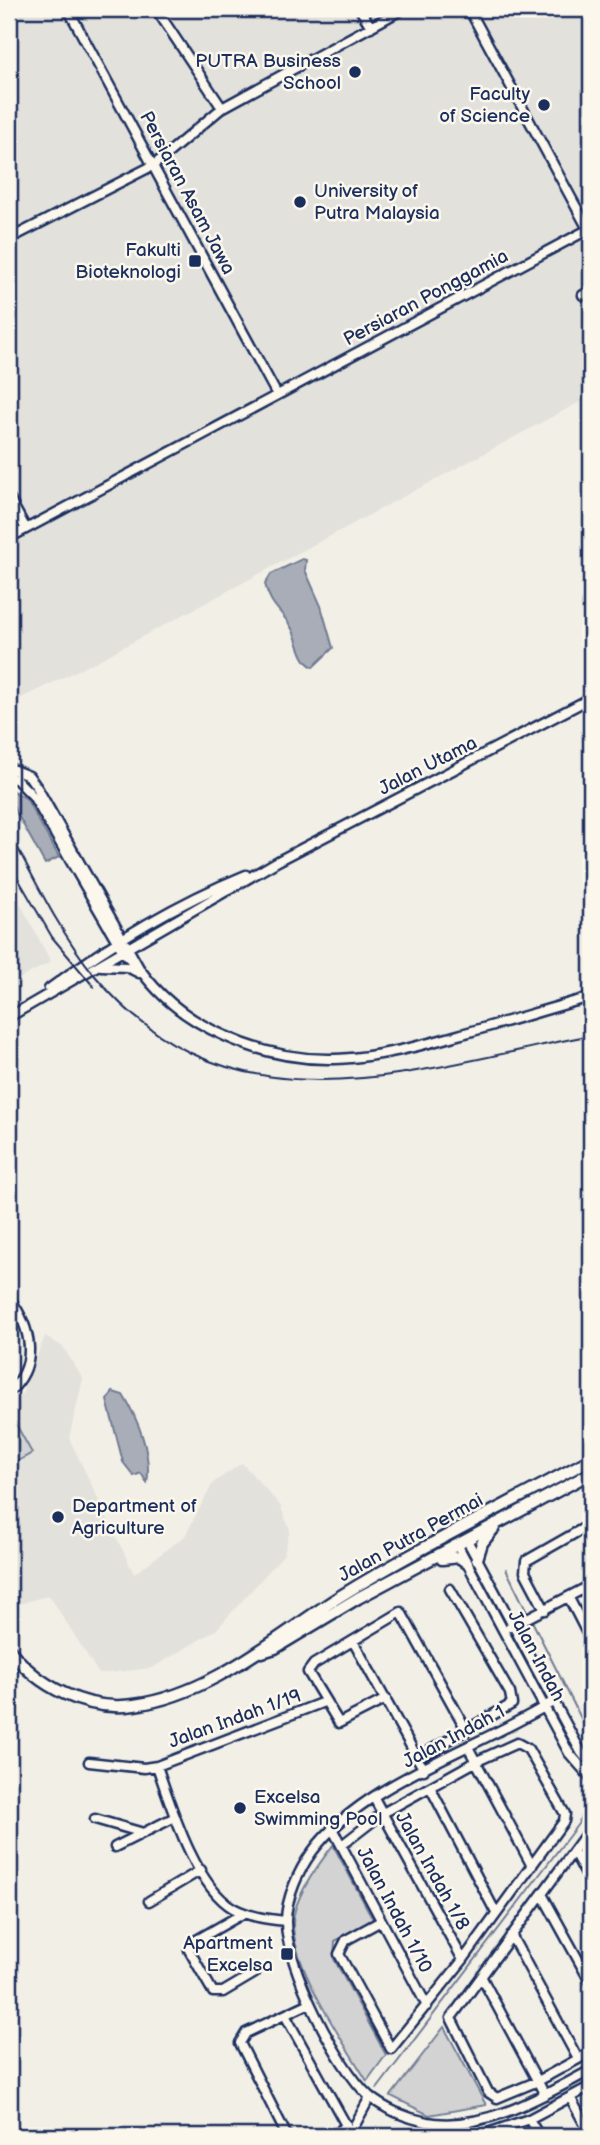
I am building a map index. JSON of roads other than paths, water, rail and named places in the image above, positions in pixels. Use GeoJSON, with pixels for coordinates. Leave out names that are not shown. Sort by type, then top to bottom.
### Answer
{"type":"FeatureCollection","features":[{"type":"Feature","properties":{"kind":"main road","name":"Jalan Putra Permai"},"geometry":{"type":"LineString","coordinates":[[9,1649],[33,1675],[72,1696],[97,1704],[133,1706],[178,1694],[251,1656],[340,1597],[591,1459]]}},
{"type":"Feature","properties":{"kind":"main road","name":"Jalan Putra Permai"},"geometry":{"type":"LineString","coordinates":[[251,1656],[275,1648],[358,1598],[428,1563],[461,1541],[591,1474]]}},
{"type":"Feature","properties":{"kind":"main road"},"geometry":{"type":"LineString","coordinates":[[424,1550],[461,1541],[484,1518]]}},
{"type":"Feature","properties":{"kind":"main road"},"geometry":{"type":"LineString","coordinates":[[428,1563],[453,1556],[472,1561],[487,1536],[502,1520]]}},
{"type":"Feature","properties":{"kind":"street","name":"Persiaran Asam Jawa"},"geometry":{"type":"LineString","coordinates":[[68,9],[276,393]]}},
{"type":"Feature","properties":{"kind":"street"},"geometry":{"type":"LineString","coordinates":[[156,9],[222,108]]}},
{"type":"Feature","properties":{"kind":"street"},"geometry":{"type":"LineString","coordinates":[[360,9],[371,27]]}},
{"type":"Feature","properties":{"kind":"street"},"geometry":{"type":"LineString","coordinates":[[9,239],[154,164],[222,108],[403,9]]}},
{"type":"Feature","properties":{"kind":"street"},"geometry":{"type":"LineString","coordinates":[[469,9],[590,228]]}},
{"type":"Feature","properties":{"kind":"street"},"geometry":{"type":"LineString","coordinates":[[146,149],[161,153],[172,148]]}},
{"type":"Feature","properties":{"kind":"street","name":"Persiaran Ponggamia"},"geometry":{"type":"LineString","coordinates":[[9,538],[276,393],[282,394],[590,228]]}},
{"type":"Feature","properties":{"kind":"street"},"geometry":{"type":"LineString","coordinates":[[9,498],[26,529]]}},
{"type":"Feature","properties":{"kind":"street","name":"Jalan Utama"},"geometry":{"type":"LineString","coordinates":[[21,1010],[278,861],[591,698]]}},
{"type":"Feature","properties":{"kind":"street"},"geometry":{"type":"LineString","coordinates":[[9,768],[29,776],[38,789],[125,949],[145,976],[178,1010],[212,1031],[276,1055],[331,1061],[365,1059],[399,1052],[591,997]]}},
{"type":"Feature","properties":{"kind":"street"},"geometry":{"type":"LineString","coordinates":[[9,778],[16,779],[33,796],[120,940]]}},
{"type":"Feature","properties":{"kind":"street","name":"Jalan Utama"},"geometry":{"type":"LineString","coordinates":[[21,1010],[120,940],[183,904],[278,861]]}},
{"type":"Feature","properties":{"kind":"street"},"geometry":{"type":"LineString","coordinates":[[96,967],[127,967],[145,976]]}},
{"type":"Feature","properties":{"kind":"street"},"geometry":{"type":"LineString","coordinates":[[9,1017],[21,1010]]}},
{"type":"Feature","properties":{"kind":"street"},"geometry":{"type":"LineString","coordinates":[[9,1298],[26,1324],[29,1337],[28,1362],[9,1392]]}},
{"type":"Feature","properties":{"kind":"street"},"geometry":{"type":"LineString","coordinates":[[541,1612],[525,1572],[526,1561],[591,1524]]}},
{"type":"Feature","properties":{"kind":"street","name":"Jalan Indah"},"geometry":{"type":"LineString","coordinates":[[461,1541],[509,1628],[591,1765]]}},
{"type":"Feature","properties":{"kind":"street"},"geometry":{"type":"LineString","coordinates":[[509,1628],[591,1585]]}},
{"type":"Feature","properties":{"kind":"street"},"geometry":{"type":"LineString","coordinates":[[417,1758],[505,1711],[513,1699],[450,1589]]}},
{"type":"Feature","properties":{"kind":"street"},"geometry":{"type":"LineString","coordinates":[[569,1598],[591,1641]]}},
{"type":"Feature","properties":{"kind":"street"},"geometry":{"type":"LineString","coordinates":[[386,1699],[342,1724],[332,1717],[309,1676],[311,1666],[398,1612],[403,1613],[467,1731]]}},
{"type":"Feature","properties":{"kind":"street","name":"Jalan Indah"},"geometry":{"type":"LineString","coordinates":[[509,1628],[569,1753],[591,1778]]}},
{"type":"Feature","properties":{"kind":"street"},"geometry":{"type":"LineString","coordinates":[[353,1641],[424,1770]]}},
{"type":"Feature","properties":{"kind":"street","name":"Jalan Indah 1"},"geometry":{"type":"LineString","coordinates":[[554,1701],[374,1798],[332,1828],[311,1854],[297,1879],[286,1921],[290,1948],[310,2003],[345,2065],[370,2097],[394,2112],[429,2122],[482,2119],[545,2095],[591,2070]]}},
{"type":"Feature","properties":{"kind":"street","name":"Jalan Indah 1/19"},"geometry":{"type":"LineString","coordinates":[[157,1766],[324,1702]]}},
{"type":"Feature","properties":{"kind":"street"},"geometry":{"type":"LineString","coordinates":[[342,1845],[383,1813],[510,1744],[524,1744],[565,1814],[562,1825],[533,1866],[463,1960],[391,2049],[339,1954],[346,1940],[381,1921]]}},
{"type":"Feature","properties":{"kind":"street"},"geometry":{"type":"LineString","coordinates":[[468,1747],[533,1866]]}},
{"type":"Feature","properties":{"kind":"street"},"geometry":{"type":"LineString","coordinates":[[89,1762],[144,1768],[157,1766],[175,1817],[201,1870],[220,1898],[244,1913],[286,1921]]}},
{"type":"Feature","properties":{"kind":"street"},"geometry":{"type":"LineString","coordinates":[[430,1787],[496,1913]]}},
{"type":"Feature","properties":{"kind":"street","name":"Jalan Indah 1/8"},"geometry":{"type":"LineString","coordinates":[[374,1798],[463,1960]]}},
{"type":"Feature","properties":{"kind":"street"},"geometry":{"type":"LineString","coordinates":[[115,1847],[140,1832],[175,1817]]}},
{"type":"Feature","properties":{"kind":"street"},"geometry":{"type":"LineString","coordinates":[[95,1819],[140,1832]]}},
{"type":"Feature","properties":{"kind":"street"},"geometry":{"type":"LineString","coordinates":[[591,1827],[453,2014],[453,2026],[488,2092],[501,2098],[591,2052]]}},
{"type":"Feature","properties":{"kind":"street","name":"Jalan Indah 1/10"},"geometry":{"type":"LineString","coordinates":[[332,1828],[426,2006]]}},
{"type":"Feature","properties":{"kind":"street"},"geometry":{"type":"LineString","coordinates":[[574,1852],[591,1884]]}},
{"type":"Feature","properties":{"kind":"street"},"geometry":{"type":"LineString","coordinates":[[149,1901],[201,1870]]}},
{"type":"Feature","properties":{"kind":"street"},"geometry":{"type":"LineString","coordinates":[[542,1894],[591,1983]]}},
{"type":"Feature","properties":{"kind":"street"},"geometry":{"type":"LineString","coordinates":[[220,1926],[235,1909]]}},
{"type":"Feature","properties":{"kind":"street"},"geometry":{"type":"LineString","coordinates":[[244,1913],[194,1941],[189,1950],[210,1990],[220,1993],[255,1973]]}},
{"type":"Feature","properties":{"kind":"street"},"geometry":{"type":"LineString","coordinates":[[511,1935],[579,2059]]}},
{"type":"Feature","properties":{"kind":"street"},"geometry":{"type":"LineString","coordinates":[[482,1978],[545,2095]]}},
{"type":"Feature","properties":{"kind":"street"},"geometry":{"type":"LineString","coordinates":[[287,2136],[241,2048],[242,2038],[246,2033],[310,2003]]}},
{"type":"Feature","properties":{"kind":"street"},"geometry":{"type":"LineString","coordinates":[[285,2015],[351,2135],[370,2097]]}},
{"type":"Feature","properties":{"kind":"street"},"geometry":{"type":"LineString","coordinates":[[482,2119],[486,2135],[530,2119],[591,2085]]}},
{"type":"Feature","properties":{"kind":"street"},"geometry":{"type":"LineString","coordinates":[[570,2097],[591,2136]]}},
{"type":"Feature","properties":{"kind":"street"},"geometry":{"type":"LineString","coordinates":[[530,2119],[539,2136]]}},
{"type":"Feature","properties":{"kind":"street"},"geometry":{"type":"LineString","coordinates":[[343,2123],[356,2125]]}},
{"type":"Feature","properties":{"kind":"street"},"geometry":{"type":"LineString","coordinates":[[336,2136],[343,2123]]}},
{"type":"Feature","properties":{"kind":"waterway"},"geometry":{"type":"LineString","coordinates":[[506,1569],[527,1612]]}},
{"type":"Feature","properties":{"kind":"waterway"},"geometry":{"type":"LineString","coordinates":[[532,1621],[591,1738]]}},
{"type":"Feature","properties":{"kind":"waterway"},"geometry":{"type":"LineString","coordinates":[[377,2089],[578,1824],[587,1800]]}},
{"type":"Feature","properties":{"kind":"railway"},"geometry":{"type":"LineString","coordinates":[[9,831],[60,925],[96,977],[149,1028],[206,1060],[266,1076],[329,1080],[394,1075],[591,1035]]}},
{"type":"Feature","properties":{"kind":"railway"},"geometry":{"type":"LineString","coordinates":[[9,863],[52,937],[94,987]]}},
{"type":"Feature","properties":{"kind":"place","name":"PUTRA Business School"},"geometry":{"type":"Point","coordinates":[355,72]}},
{"type":"Feature","properties":{"kind":"place","name":"Faculty of Science"},"geometry":{"type":"Point","coordinates":[544,105]}},
{"type":"Feature","properties":{"kind":"place","name":"University of Putra Malaysia"},"geometry":{"type":"Point","coordinates":[300,202]}},
{"type":"Feature","properties":{"kind":"place","name":"Fakulti Bioteknologi"},"geometry":{"type":"Point","coordinates":[195,261]}},
{"type":"Feature","properties":{"kind":"place","name":"Department of Agriculture"},"geometry":{"type":"Point","coordinates":[58,1517]}},
{"type":"Feature","properties":{"kind":"place","name":"Excelsa Swimming Pool"},"geometry":{"type":"Point","coordinates":[240,1808]}},
{"type":"Feature","properties":{"kind":"place","name":"Apartment Excelsa"},"geometry":{"type":"Point","coordinates":[287,1954]}}]}
